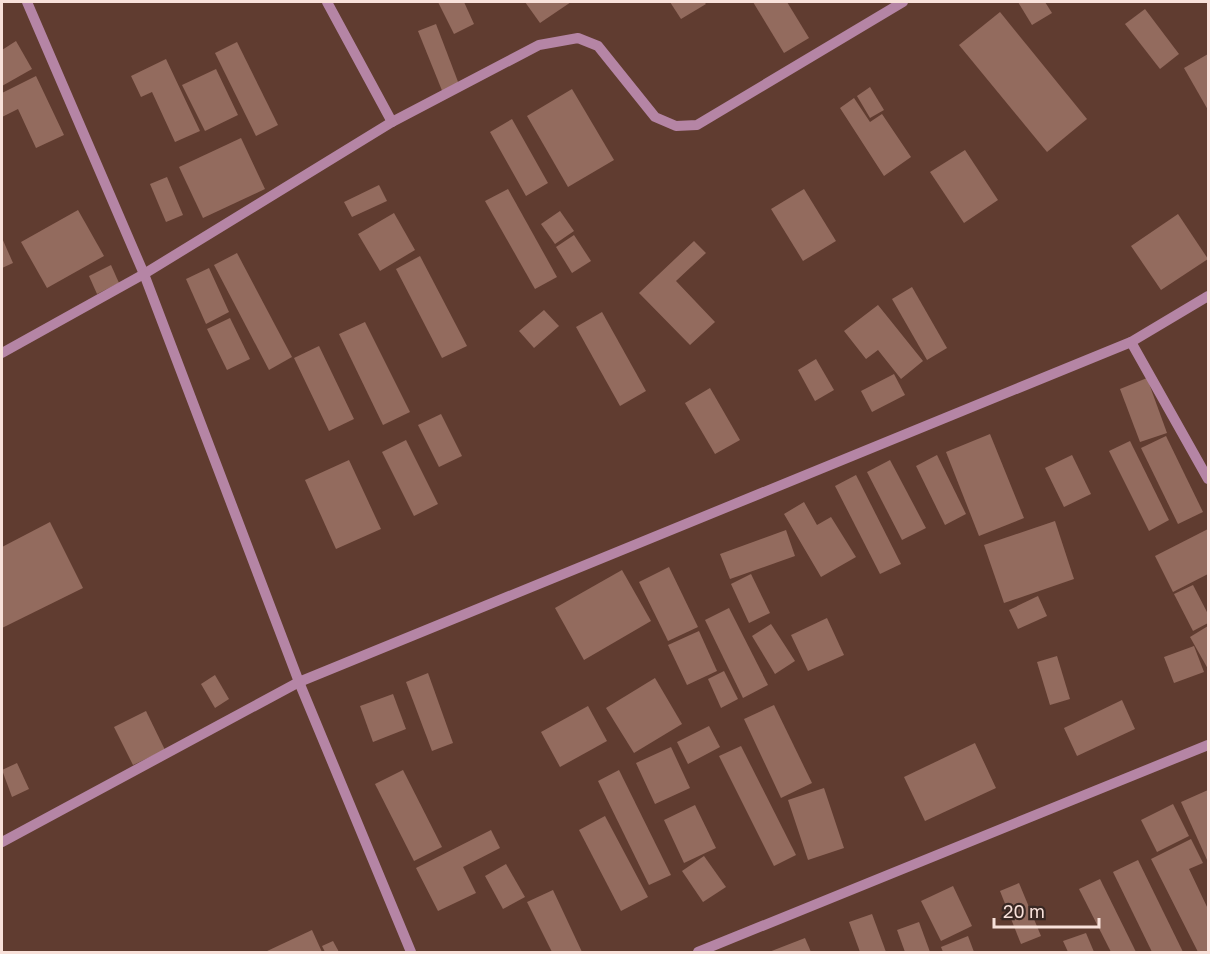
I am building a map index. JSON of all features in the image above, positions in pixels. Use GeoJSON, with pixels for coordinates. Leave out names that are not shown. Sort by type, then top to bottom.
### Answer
{"type":"FeatureCollection","features":[{"type":"Feature","properties":{"kind":"street"},"geometry":{"type":"LineString","coordinates":[[27,2],[144,274],[298,682],[411,952]]}},
{"type":"Feature","properties":{"kind":"street"},"geometry":{"type":"LineString","coordinates":[[327,2],[392,122]]}},
{"type":"Feature","properties":{"kind":"street"},"geometry":{"type":"LineString","coordinates":[[2,354],[144,274],[392,122],[539,45],[578,38],[598,46],[655,117],[676,126],[698,125],[903,2]]}},
{"type":"Feature","properties":{"kind":"street"},"geometry":{"type":"LineString","coordinates":[[2,842],[298,682],[1131,342],[1209,296]]}},
{"type":"Feature","properties":{"kind":"street"},"geometry":{"type":"LineString","coordinates":[[1131,342],[1209,479]]}},
{"type":"Feature","properties":{"kind":"street"},"geometry":{"type":"LineString","coordinates":[[698,952],[1209,745]]}},
{"type":"Feature","properties":{"kind":"building"},"geometry":{"type":"Polygon","coordinates":[[[438,2],[464,2],[474,24],[454,34],[438,2]]]}},
{"type":"Feature","properties":{"kind":"building"},"geometry":{"type":"Polygon","coordinates":[[[525,2],[571,2],[540,23],[525,2]]]}},
{"type":"Feature","properties":{"kind":"building"},"geometry":{"type":"Polygon","coordinates":[[[670,2],[704,2],[706,4],[681,19],[670,2]]]}},
{"type":"Feature","properties":{"kind":"building"},"geometry":{"type":"Polygon","coordinates":[[[753,2],[787,2],[809,38],[784,53],[753,2]]]}},
{"type":"Feature","properties":{"kind":"building"},"geometry":{"type":"Polygon","coordinates":[[[1018,2],[1045,2],[1052,13],[1032,25],[1018,2]]]}},
{"type":"Feature","properties":{"kind":"building"},"geometry":{"type":"Polygon","coordinates":[[[1145,9],[1179,54],[1160,69],[1125,24],[1145,9]]]}},
{"type":"Feature","properties":{"kind":"building"},"geometry":{"type":"Polygon","coordinates":[[[1000,12],[1087,119],[1047,152],[959,45],[1000,12]]]}},
{"type":"Feature","properties":{"kind":"building"},"geometry":{"type":"Polygon","coordinates":[[[436,24],[460,87],[443,93],[418,31],[436,24]]]}},
{"type":"Feature","properties":{"kind":"building"},"geometry":{"type":"Polygon","coordinates":[[[16,41],[32,69],[2,86],[2,50],[16,41]]]}},
{"type":"Feature","properties":{"kind":"building"},"geometry":{"type":"Polygon","coordinates":[[[237,42],[278,125],[256,136],[215,53],[237,42]]]}},
{"type":"Feature","properties":{"kind":"building"},"geometry":{"type":"Polygon","coordinates":[[[1208,54],[1208,110],[1184,68],[1208,54]]]}},
{"type":"Feature","properties":{"kind":"building"},"geometry":{"type":"Polygon","coordinates":[[[166,59],[200,131],[175,142],[152,92],[141,97],[131,76],[166,59]]]}},
{"type":"Feature","properties":{"kind":"building"},"geometry":{"type":"Polygon","coordinates":[[[216,69],[238,115],[205,131],[182,85],[216,69]]]}},
{"type":"Feature","properties":{"kind":"building"},"geometry":{"type":"Polygon","coordinates":[[[36,76],[64,135],[36,148],[18,109],[2,117],[2,93],[36,76]]]}},
{"type":"Feature","properties":{"kind":"building"},"geometry":{"type":"Polygon","coordinates":[[[870,87],[884,110],[870,118],[857,96],[870,87]]]}},
{"type":"Feature","properties":{"kind":"building"},"geometry":{"type":"Polygon","coordinates":[[[572,89],[614,160],[568,187],[527,116],[572,89]]]}},
{"type":"Feature","properties":{"kind":"building"},"geometry":{"type":"Polygon","coordinates":[[[854,98],[870,122],[882,114],[911,157],[884,176],[840,108],[854,98]]]}},
{"type":"Feature","properties":{"kind":"building"},"geometry":{"type":"Polygon","coordinates":[[[512,119],[548,183],[526,196],[490,132],[512,119]]]}},
{"type":"Feature","properties":{"kind":"building"},"geometry":{"type":"Polygon","coordinates":[[[241,138],[265,189],[203,218],[179,167],[241,138]]]}},
{"type":"Feature","properties":{"kind":"building"},"geometry":{"type":"Polygon","coordinates":[[[965,150],[998,200],[964,223],[930,172],[965,150]]]}},
{"type":"Feature","properties":{"kind":"building"},"geometry":{"type":"Polygon","coordinates":[[[167,177],[183,215],[166,222],[150,184],[167,177]]]}},
{"type":"Feature","properties":{"kind":"building"},"geometry":{"type":"Polygon","coordinates":[[[379,185],[387,201],[352,217],[344,202],[379,185]]]}},
{"type":"Feature","properties":{"kind":"building"},"geometry":{"type":"Polygon","coordinates":[[[508,189],[557,277],[535,289],[485,201],[508,189]]]}},
{"type":"Feature","properties":{"kind":"building"},"geometry":{"type":"Polygon","coordinates":[[[804,189],[836,241],[803,261],[771,209],[804,189]]]}},
{"type":"Feature","properties":{"kind":"building"},"geometry":{"type":"Polygon","coordinates":[[[78,210],[104,256],[47,288],[21,242],[78,210]]]}},
{"type":"Feature","properties":{"kind":"building"},"geometry":{"type":"Polygon","coordinates":[[[560,211],[574,231],[555,244],[541,224],[560,211]]]}},
{"type":"Feature","properties":{"kind":"building"},"geometry":{"type":"Polygon","coordinates":[[[394,213],[415,250],[380,271],[358,234],[394,213]]]}},
{"type":"Feature","properties":{"kind":"building"},"geometry":{"type":"Polygon","coordinates":[[[1178,214],[1208,259],[1161,290],[1131,246],[1178,214]]]}},
{"type":"Feature","properties":{"kind":"building"},"geometry":{"type":"Polygon","coordinates":[[[574,235],[591,261],[572,273],[556,247],[574,235]]]}},
{"type":"Feature","properties":{"kind":"building"},"geometry":{"type":"Polygon","coordinates":[[[2,238],[13,263],[2,268],[2,238]]]}},
{"type":"Feature","properties":{"kind":"building"},"geometry":{"type":"Polygon","coordinates":[[[694,241],[706,253],[676,281],[715,322],[690,345],[639,293],[694,241]]]}},
{"type":"Feature","properties":{"kind":"building"},"geometry":{"type":"Polygon","coordinates":[[[237,253],[292,357],[269,370],[214,265],[237,253]]]}},
{"type":"Feature","properties":{"kind":"building"},"geometry":{"type":"Polygon","coordinates":[[[420,256],[467,346],[442,358],[396,269],[420,256]]]}},
{"type":"Feature","properties":{"kind":"building"},"geometry":{"type":"Polygon","coordinates":[[[111,265],[119,283],[97,294],[89,276],[111,265]]]}},
{"type":"Feature","properties":{"kind":"building"},"geometry":{"type":"Polygon","coordinates":[[[209,268],[229,312],[206,324],[186,279],[209,268]]]}},
{"type":"Feature","properties":{"kind":"building"},"geometry":{"type":"Polygon","coordinates":[[[912,287],[947,348],[927,360],[892,299],[912,287]]]}},
{"type":"Feature","properties":{"kind":"building"},"geometry":{"type":"Polygon","coordinates":[[[878,305],[923,361],[901,379],[878,350],[866,359],[844,331],[878,305]]]}},
{"type":"Feature","properties":{"kind":"building"},"geometry":{"type":"Polygon","coordinates":[[[544,310],[559,326],[534,348],[519,331],[544,310]]]}},
{"type":"Feature","properties":{"kind":"building"},"geometry":{"type":"Polygon","coordinates":[[[602,312],[646,391],[620,406],[576,327],[602,312]]]}},
{"type":"Feature","properties":{"kind":"building"},"geometry":{"type":"Polygon","coordinates":[[[230,318],[250,359],[227,370],[207,329],[230,318]]]}},
{"type":"Feature","properties":{"kind":"building"},"geometry":{"type":"Polygon","coordinates":[[[365,322],[410,412],[383,425],[339,334],[365,322]]]}},
{"type":"Feature","properties":{"kind":"building"},"geometry":{"type":"Polygon","coordinates":[[[319,346],[354,419],[329,431],[294,358],[319,346]]]}},
{"type":"Feature","properties":{"kind":"building"},"geometry":{"type":"Polygon","coordinates":[[[816,359],[834,390],[815,401],[798,370],[816,359]]]}},
{"type":"Feature","properties":{"kind":"building"},"geometry":{"type":"Polygon","coordinates":[[[894,374],[905,395],[872,412],[861,391],[894,374]]]}},
{"type":"Feature","properties":{"kind":"building"},"geometry":{"type":"Polygon","coordinates":[[[1147,378],[1167,433],[1140,442],[1120,389],[1147,378]]]}},
{"type":"Feature","properties":{"kind":"building"},"geometry":{"type":"Polygon","coordinates":[[[710,388],[740,440],[715,454],[685,403],[710,388]]]}},
{"type":"Feature","properties":{"kind":"building"},"geometry":{"type":"Polygon","coordinates":[[[441,414],[462,456],[439,467],[418,425],[441,414]]]}},
{"type":"Feature","properties":{"kind":"building"},"geometry":{"type":"Polygon","coordinates":[[[990,434],[1024,518],[979,536],[946,452],[990,434]]]}},
{"type":"Feature","properties":{"kind":"building"},"geometry":{"type":"Polygon","coordinates":[[[1166,436],[1203,512],[1178,524],[1141,448],[1166,436]]]}},
{"type":"Feature","properties":{"kind":"building"},"geometry":{"type":"Polygon","coordinates":[[[406,440],[438,504],[414,516],[382,452],[406,440]]]}},
{"type":"Feature","properties":{"kind":"building"},"geometry":{"type":"Polygon","coordinates":[[[1130,441],[1169,520],[1149,531],[1109,451],[1130,441]]]}},
{"type":"Feature","properties":{"kind":"building"},"geometry":{"type":"Polygon","coordinates":[[[937,455],[966,514],[945,525],[916,466],[937,455]]]}},
{"type":"Feature","properties":{"kind":"building"},"geometry":{"type":"Polygon","coordinates":[[[1072,455],[1091,494],[1064,507],[1045,468],[1072,455]]]}},
{"type":"Feature","properties":{"kind":"building"},"geometry":{"type":"Polygon","coordinates":[[[349,460],[381,529],[336,549],[305,480],[349,460]]]}},
{"type":"Feature","properties":{"kind":"building"},"geometry":{"type":"Polygon","coordinates":[[[890,460],[926,528],[902,540],[867,472],[890,460]]]}},
{"type":"Feature","properties":{"kind":"building"},"geometry":{"type":"Polygon","coordinates":[[[856,475],[901,564],[880,574],[835,486],[856,475]]]}},
{"type":"Feature","properties":{"kind":"building"},"geometry":{"type":"Polygon","coordinates":[[[804,502],[817,525],[831,517],[856,557],[821,577],[784,514],[804,502]]]}},
{"type":"Feature","properties":{"kind":"building"},"geometry":{"type":"Polygon","coordinates":[[[1055,521],[1074,579],[1004,603],[984,545],[1055,521]]]}},
{"type":"Feature","properties":{"kind":"building"},"geometry":{"type":"Polygon","coordinates":[[[50,522],[83,588],[2,628],[2,547],[50,522]]]}},
{"type":"Feature","properties":{"kind":"building"},"geometry":{"type":"Polygon","coordinates":[[[1208,529],[1208,574],[1173,592],[1155,556],[1208,529]]]}},
{"type":"Feature","properties":{"kind":"building"},"geometry":{"type":"Polygon","coordinates":[[[786,530],[795,556],[730,579],[720,554],[786,530]]]}},
{"type":"Feature","properties":{"kind":"building"},"geometry":{"type":"Polygon","coordinates":[[[669,567],[698,627],[668,641],[639,582],[669,567]]]}},
{"type":"Feature","properties":{"kind":"building"},"geometry":{"type":"Polygon","coordinates":[[[622,570],[651,621],[584,660],[555,608],[622,570]]]}},
{"type":"Feature","properties":{"kind":"building"},"geometry":{"type":"Polygon","coordinates":[[[751,574],[770,613],[749,623],[731,584],[751,574]]]}},
{"type":"Feature","properties":{"kind":"building"},"geometry":{"type":"Polygon","coordinates":[[[1193,585],[1208,614],[1208,623],[1193,631],[1174,594],[1193,585]]]}},
{"type":"Feature","properties":{"kind":"building"},"geometry":{"type":"Polygon","coordinates":[[[1038,596],[1047,616],[1018,629],[1009,610],[1038,596]]]}},
{"type":"Feature","properties":{"kind":"building"},"geometry":{"type":"Polygon","coordinates":[[[729,608],[768,685],[743,698],[705,620],[729,608]]]}},
{"type":"Feature","properties":{"kind":"building"},"geometry":{"type":"Polygon","coordinates":[[[827,618],[844,655],[808,671],[791,635],[827,618]]]}},
{"type":"Feature","properties":{"kind":"building"},"geometry":{"type":"Polygon","coordinates":[[[771,624],[795,661],[775,674],[752,636],[771,624]]]}},
{"type":"Feature","properties":{"kind":"building"},"geometry":{"type":"Polygon","coordinates":[[[1208,626],[1208,669],[1190,637],[1208,626]]]}},
{"type":"Feature","properties":{"kind":"building"},"geometry":{"type":"Polygon","coordinates":[[[699,631],[717,671],[687,685],[668,645],[699,631]]]}},
{"type":"Feature","properties":{"kind":"building"},"geometry":{"type":"Polygon","coordinates":[[[1194,646],[1204,672],[1174,683],[1164,657],[1194,646]]]}},
{"type":"Feature","properties":{"kind":"building"},"geometry":{"type":"Polygon","coordinates":[[[1057,656],[1070,699],[1050,705],[1037,662],[1057,656]]]}},
{"type":"Feature","properties":{"kind":"building"},"geometry":{"type":"Polygon","coordinates":[[[724,671],[738,699],[721,708],[708,679],[724,671]]]}},
{"type":"Feature","properties":{"kind":"building"},"geometry":{"type":"Polygon","coordinates":[[[428,673],[453,743],[432,751],[406,682],[428,673]]]}},
{"type":"Feature","properties":{"kind":"building"},"geometry":{"type":"Polygon","coordinates":[[[215,675],[229,699],[215,708],[201,684],[215,675]]]}},
{"type":"Feature","properties":{"kind":"building"},"geometry":{"type":"Polygon","coordinates":[[[655,678],[682,724],[634,753],[606,708],[655,678]]]}},
{"type":"Feature","properties":{"kind":"building"},"geometry":{"type":"Polygon","coordinates":[[[393,694],[406,729],[373,742],[360,706],[393,694]]]}},
{"type":"Feature","properties":{"kind":"building"},"geometry":{"type":"Polygon","coordinates":[[[1122,700],[1135,729],[1077,756],[1064,728],[1122,700]]]}},
{"type":"Feature","properties":{"kind":"building"},"geometry":{"type":"Polygon","coordinates":[[[774,705],[812,783],[781,798],[744,719],[774,705]]]}},
{"type":"Feature","properties":{"kind":"building"},"geometry":{"type":"Polygon","coordinates":[[[588,706],[607,741],[560,767],[541,732],[588,706]]]}},
{"type":"Feature","properties":{"kind":"building"},"geometry":{"type":"Polygon","coordinates":[[[146,711],[165,750],[133,765],[114,727],[146,711]]]}},
{"type":"Feature","properties":{"kind":"building"},"geometry":{"type":"Polygon","coordinates":[[[709,726],[720,747],[688,764],[677,742],[709,726]]]}},
{"type":"Feature","properties":{"kind":"building"},"geometry":{"type":"Polygon","coordinates":[[[975,743],[996,788],[925,821],[904,777],[975,743]]]}},
{"type":"Feature","properties":{"kind":"building"},"geometry":{"type":"Polygon","coordinates":[[[741,746],[796,855],[774,866],[719,756],[741,746]]]}},
{"type":"Feature","properties":{"kind":"building"},"geometry":{"type":"Polygon","coordinates":[[[671,747],[690,788],[655,804],[636,763],[671,747]]]}},
{"type":"Feature","properties":{"kind":"building"},"geometry":{"type":"Polygon","coordinates":[[[17,763],[29,789],[12,797],[2,770],[17,763]]]}},
{"type":"Feature","properties":{"kind":"building"},"geometry":{"type":"Polygon","coordinates":[[[403,770],[442,847],[414,861],[375,784],[403,770]]]}},
{"type":"Feature","properties":{"kind":"building"},"geometry":{"type":"Polygon","coordinates":[[[619,770],[671,875],[649,885],[598,781],[619,770]]]}},
{"type":"Feature","properties":{"kind":"building"},"geometry":{"type":"Polygon","coordinates":[[[824,788],[844,848],[808,860],[788,800],[824,788]]]}},
{"type":"Feature","properties":{"kind":"building"},"geometry":{"type":"Polygon","coordinates":[[[1208,790],[1208,862],[1181,802],[1208,790]]]}},
{"type":"Feature","properties":{"kind":"building"},"geometry":{"type":"Polygon","coordinates":[[[1173,804],[1189,836],[1157,852],[1141,820],[1173,804]]]}},
{"type":"Feature","properties":{"kind":"building"},"geometry":{"type":"Polygon","coordinates":[[[695,805],[716,848],[684,863],[664,820],[695,805]]]}},
{"type":"Feature","properties":{"kind":"building"},"geometry":{"type":"Polygon","coordinates":[[[605,816],[648,897],[621,911],[579,830],[605,816]]]}},
{"type":"Feature","properties":{"kind":"building"},"geometry":{"type":"Polygon","coordinates":[[[491,830],[500,848],[463,867],[476,893],[438,911],[416,868],[491,830]]]}},
{"type":"Feature","properties":{"kind":"building"},"geometry":{"type":"Polygon","coordinates":[[[1191,839],[1203,863],[1189,869],[1208,909],[1208,952],[1198,952],[1151,859],[1191,839]]]}},
{"type":"Feature","properties":{"kind":"building"},"geometry":{"type":"Polygon","coordinates":[[[704,856],[726,887],[703,902],[682,871],[704,856]]]}},
{"type":"Feature","properties":{"kind":"building"},"geometry":{"type":"Polygon","coordinates":[[[1138,860],[1183,952],[1152,952],[1113,872],[1138,860]]]}},
{"type":"Feature","properties":{"kind":"building"},"geometry":{"type":"Polygon","coordinates":[[[506,864],[525,897],[503,909],[485,876],[506,864]]]}},
{"type":"Feature","properties":{"kind":"building"},"geometry":{"type":"Polygon","coordinates":[[[1100,879],[1136,952],[1111,952],[1079,889],[1100,879]]]}},
{"type":"Feature","properties":{"kind":"building"},"geometry":{"type":"Polygon","coordinates":[[[1019,883],[1041,936],[1021,944],[1000,891],[1019,883]]]}},
{"type":"Feature","properties":{"kind":"building"},"geometry":{"type":"Polygon","coordinates":[[[953,886],[972,926],[941,941],[921,901],[953,886]]]}},
{"type":"Feature","properties":{"kind":"building"},"geometry":{"type":"Polygon","coordinates":[[[553,890],[582,952],[552,952],[527,902],[553,890]]]}},
{"type":"Feature","properties":{"kind":"building"},"geometry":{"type":"Polygon","coordinates":[[[872,914],[886,952],[860,952],[849,922],[872,914]]]}},
{"type":"Feature","properties":{"kind":"building"},"geometry":{"type":"Polygon","coordinates":[[[919,922],[930,952],[905,952],[897,930],[919,922]]]}},
{"type":"Feature","properties":{"kind":"building"},"geometry":{"type":"Polygon","coordinates":[[[312,930],[322,952],[265,952],[312,930]]]}},
{"type":"Feature","properties":{"kind":"building"},"geometry":{"type":"Polygon","coordinates":[[[1086,933],[1094,952],[1068,952],[1063,941],[1086,933]]]}},
{"type":"Feature","properties":{"kind":"building"},"geometry":{"type":"Polygon","coordinates":[[[968,936],[974,952],[943,952],[941,947],[968,936]]]}},
{"type":"Feature","properties":{"kind":"building"},"geometry":{"type":"Polygon","coordinates":[[[805,938],[811,952],[769,952],[805,938]]]}},
{"type":"Feature","properties":{"kind":"building"},"geometry":{"type":"Polygon","coordinates":[[[333,941],[339,952],[325,952],[322,946],[333,941]]]}}]}
